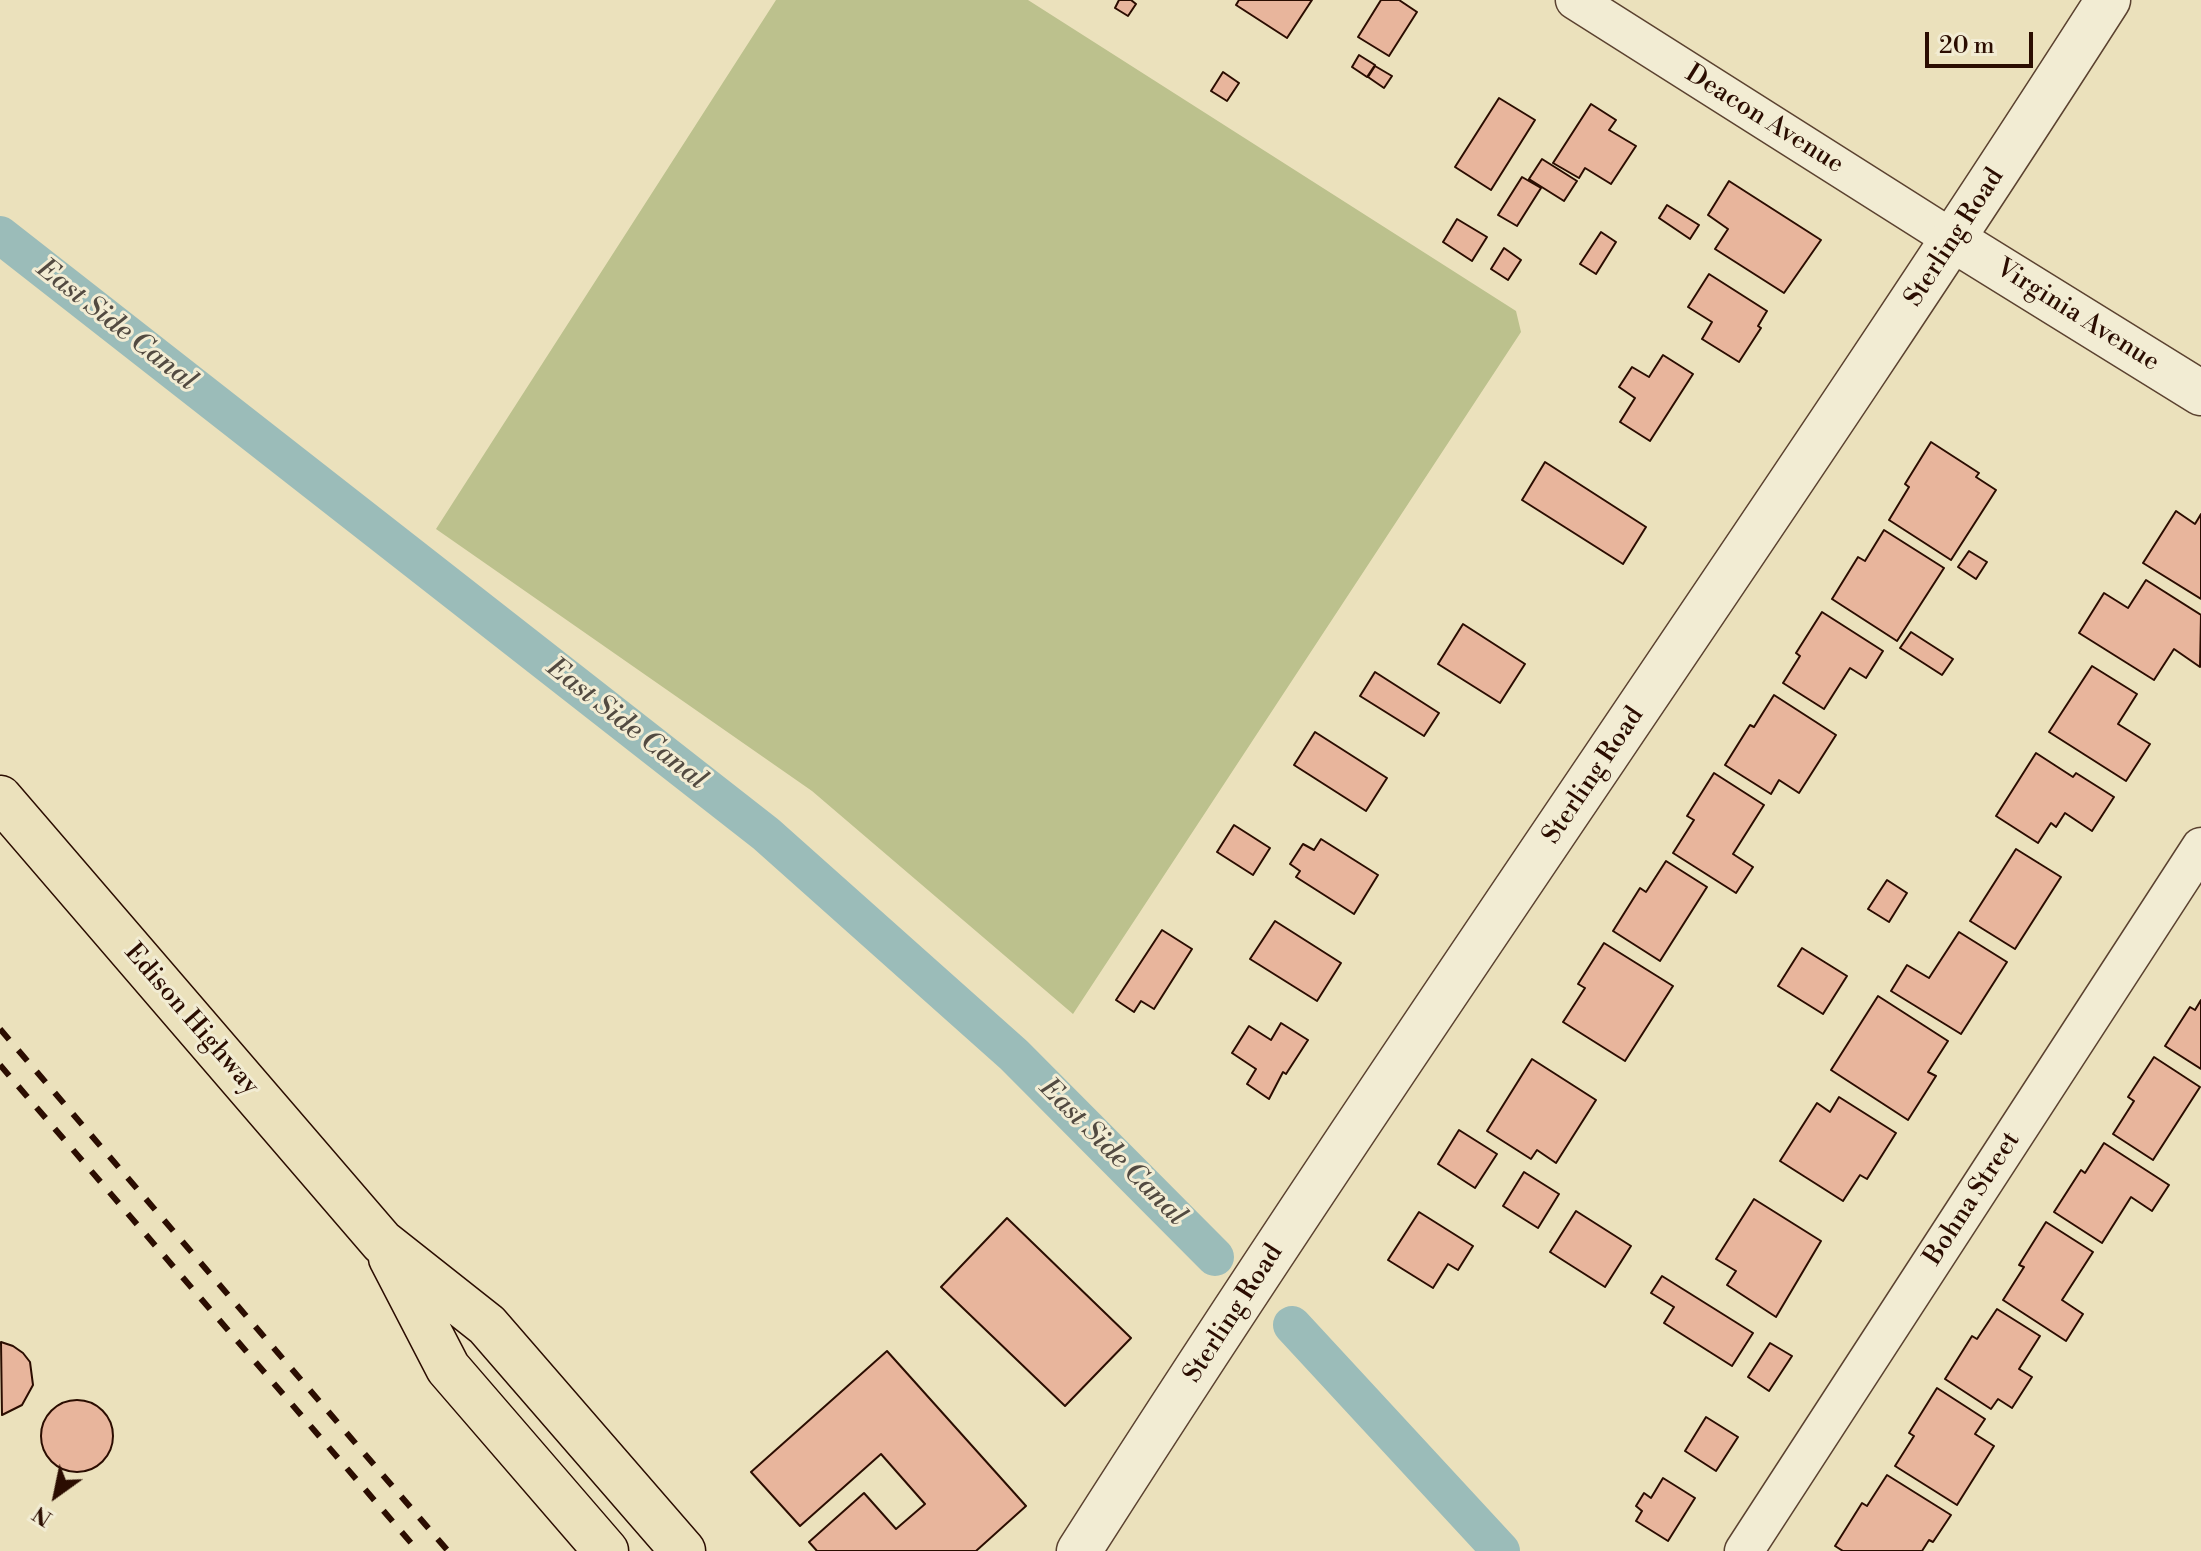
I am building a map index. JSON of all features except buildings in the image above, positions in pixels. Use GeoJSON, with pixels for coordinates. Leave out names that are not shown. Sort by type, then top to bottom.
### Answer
{"type":"FeatureCollection","features":[{"type":"Feature","properties":{"kind":"main road","name":"Edison Highway"},"geometry":{"type":"LineString","coordinates":[[0,798],[382,1242],[487,1325],[683,1551]]}},
{"type":"Feature","properties":{"kind":"main road","name":"Edison Highway"},"geometry":{"type":"LineString","coordinates":[[382,1242],[448,1368],[606,1551]]}},
{"type":"Feature","properties":{"kind":"street","name":"Deacon Avenue"},"geometry":{"type":"LineString","coordinates":[[1575,0],[1954,240]]}},
{"type":"Feature","properties":{"kind":"street","name":"Sterling Road"},"geometry":{"type":"LineString","coordinates":[[1079,1551],[1260,1274],[1954,240],[2108,0]]}},
{"type":"Feature","properties":{"kind":"street","name":"Virginia Avenue"},"geometry":{"type":"LineString","coordinates":[[1954,240],[2201,393]]}},
{"type":"Feature","properties":{"kind":"street","name":"Bohna Street"},"geometry":{"type":"LineString","coordinates":[[1744,1551],[2201,847]]}},
{"type":"Feature","properties":{"kind":"green space"},"geometry":{"type":"Polygon","coordinates":[[[776,0],[1028,0],[1516,311],[1521,332],[1073,1014],[812,791],[436,529],[776,0]]]}},
{"type":"Feature","properties":{"kind":"waterway","name":"East Side Canal"},"geometry":{"type":"LineString","coordinates":[[0,235],[766,834],[1014,1055],[1215,1257]]}},
{"type":"Feature","properties":{"kind":"waterway","name":"East Side Canal"},"geometry":{"type":"LineString","coordinates":[[1292,1325],[1501,1551]]}},
{"type":"Feature","properties":{"kind":"railway"},"geometry":{"type":"LineString","coordinates":[[0,1029],[448,1551]]}},
{"type":"Feature","properties":{"kind":"railway"},"geometry":{"type":"LineString","coordinates":[[0,1065],[418,1551]]}}]}
